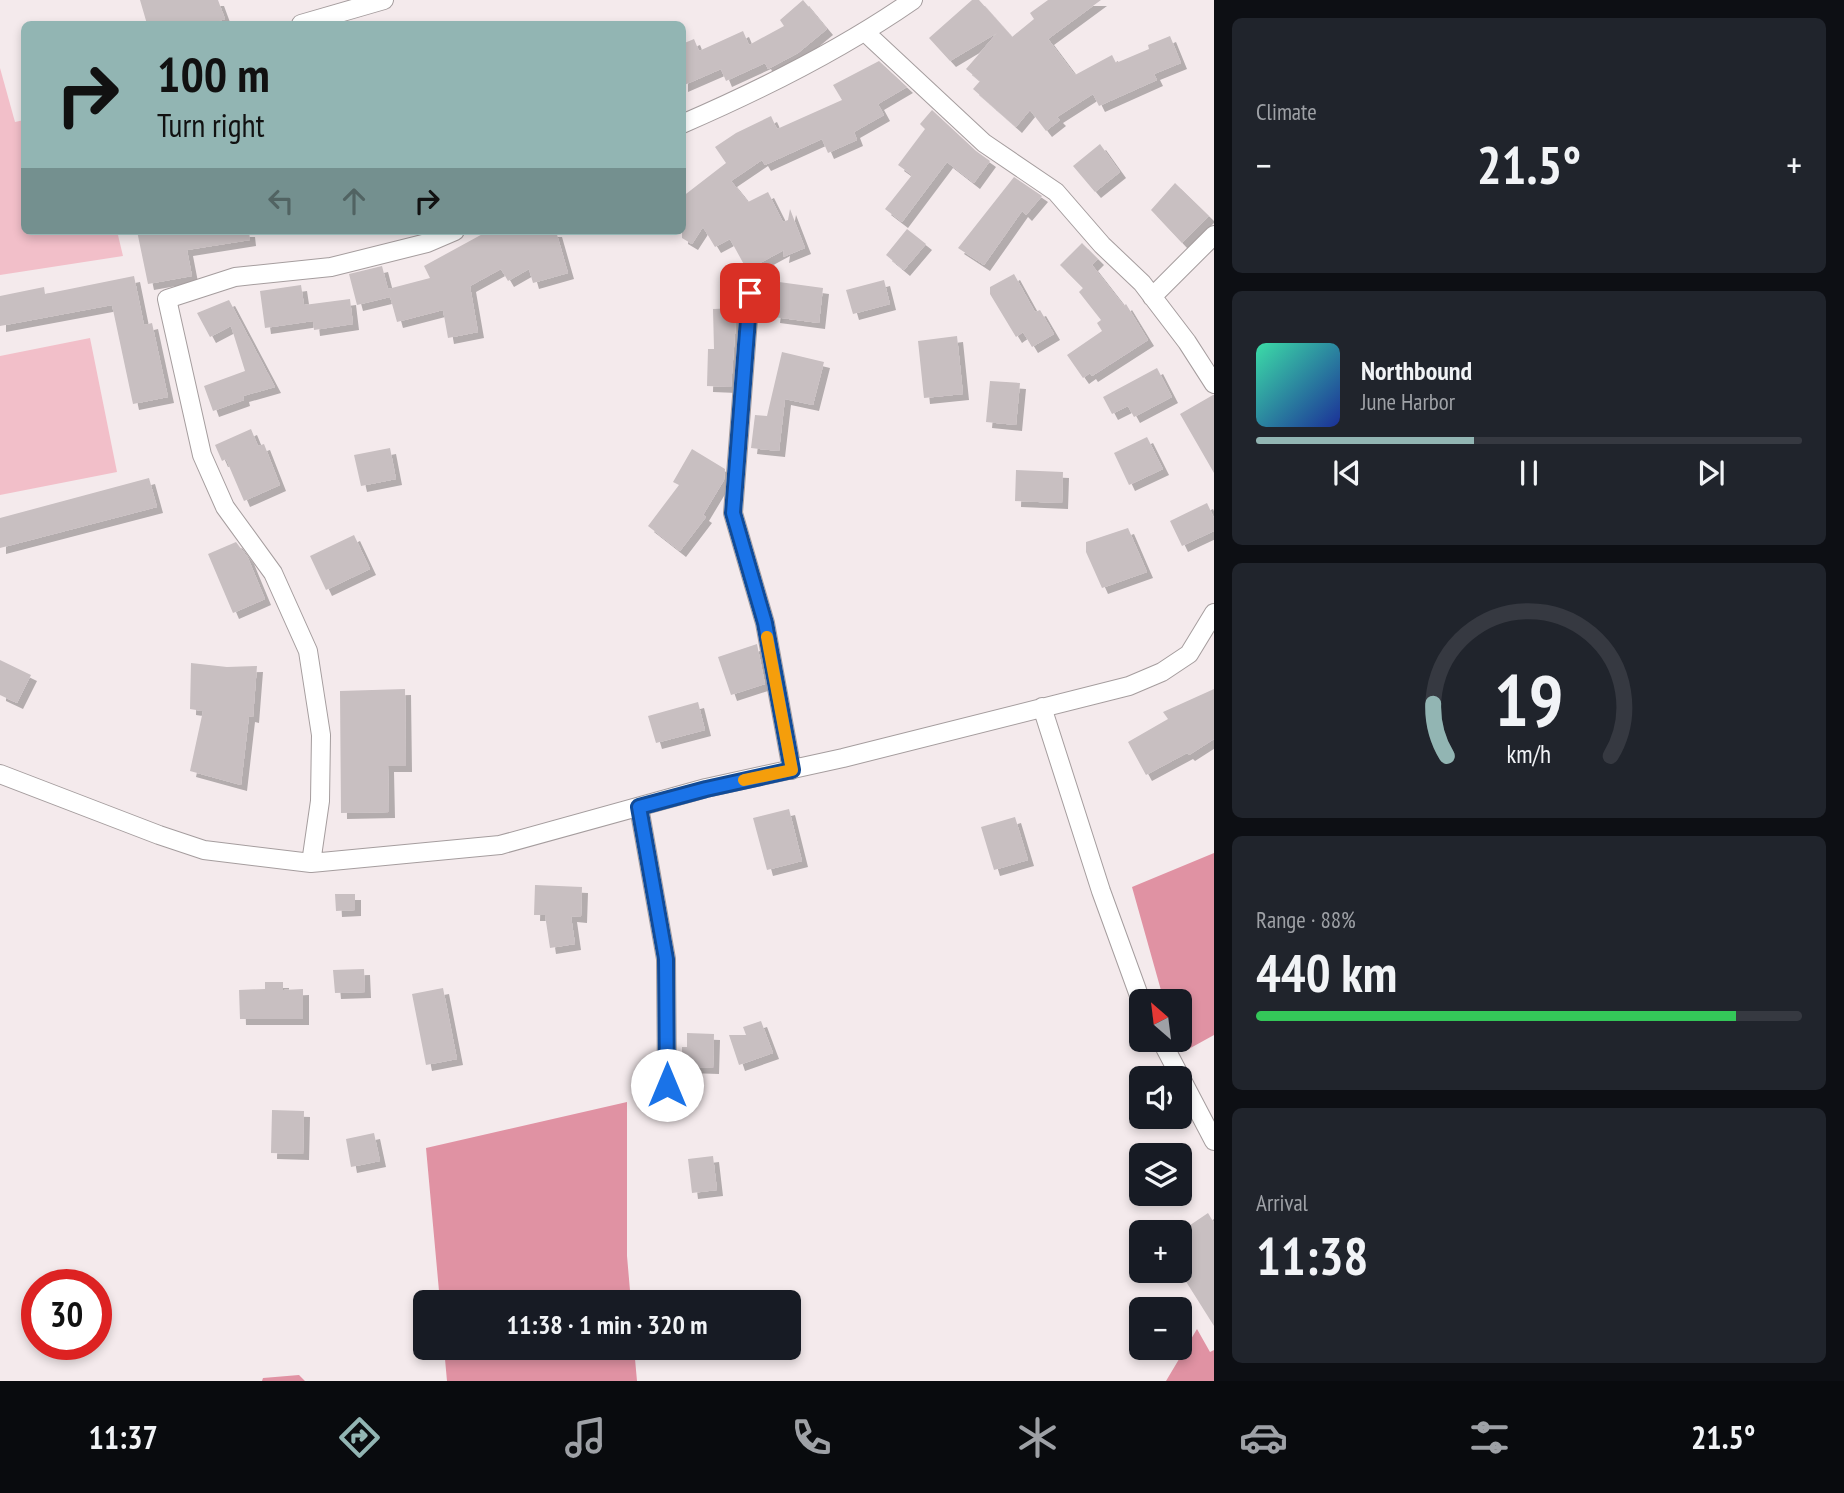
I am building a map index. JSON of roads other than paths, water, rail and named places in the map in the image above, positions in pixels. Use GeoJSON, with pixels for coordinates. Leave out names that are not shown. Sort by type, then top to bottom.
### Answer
{"type":"FeatureCollection","features":[{"type":"Feature","properties":{"kind":"street"},"geometry":{"type":"LineString","coordinates":[[311,21],[384,0]]}},
{"type":"Feature","properties":{"kind":"street"},"geometry":{"type":"LineString","coordinates":[[686,122],[777,80],[866,33],[913,0]]}},
{"type":"Feature","properties":{"kind":"street"},"geometry":{"type":"LineString","coordinates":[[866,33],[984,143],[1056,192],[1102,245],[1142,283],[1214,384]]}},
{"type":"Feature","properties":{"kind":"street"},"geometry":{"type":"LineString","coordinates":[[311,863],[320,801],[321,735],[308,650],[272,573],[225,508],[202,455],[167,299],[235,277],[331,268],[427,243],[446,235]]}},
{"type":"Feature","properties":{"kind":"street"},"geometry":{"type":"LineString","coordinates":[[1152,297],[1214,235]]}},
{"type":"Feature","properties":{"kind":"street"},"geometry":{"type":"LineString","coordinates":[[750,293],[733,513],[765,623],[792,770]]}},
{"type":"Feature","properties":{"kind":"street"},"geometry":{"type":"LineString","coordinates":[[0,774],[204,850],[311,863],[500,845],[706,789],[1129,686],[1162,672],[1189,654],[1214,614]]}},
{"type":"Feature","properties":{"kind":"street"},"geometry":{"type":"LineString","coordinates":[[1042,707],[1097,878],[1137,989]]}},
{"type":"Feature","properties":{"kind":"street"},"geometry":{"type":"LineString","coordinates":[[639,807],[666,959],[667,1085]]}},
{"type":"Feature","properties":{"kind":"street"},"geometry":{"type":"LineString","coordinates":[[1167,1052],[1214,1141]]}}]}
